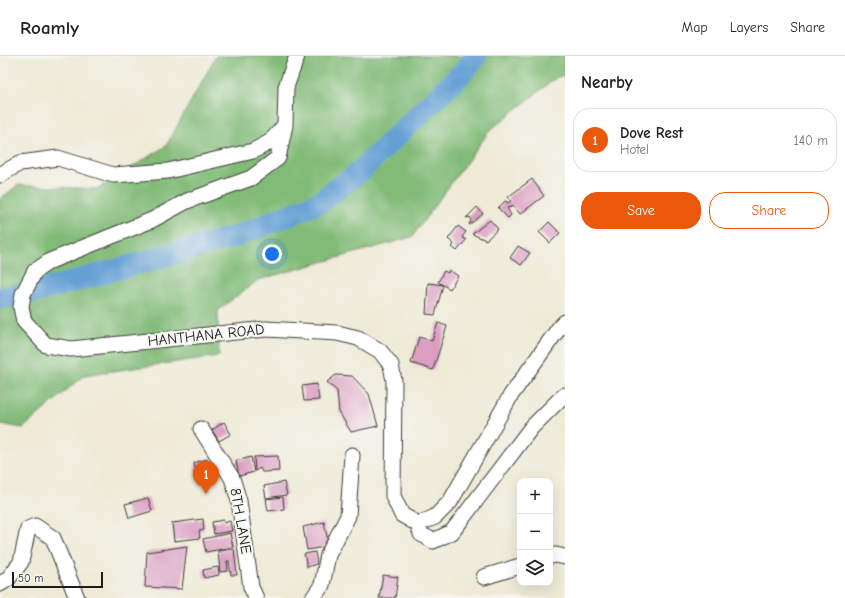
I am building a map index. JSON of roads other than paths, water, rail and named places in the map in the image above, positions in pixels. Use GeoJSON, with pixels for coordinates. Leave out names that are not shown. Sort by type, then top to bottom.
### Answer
{"type":"FeatureCollection","features":[{"type":"Feature","properties":{"kind":"street","name":"HANTHANA ROAD"},"geometry":{"type":"LineString","coordinates":[[297,56],[286,87],[285,125],[278,158],[251,178],[188,201],[152,220],[50,261],[35,271],[23,294],[21,307],[24,321],[46,345],[71,349],[266,329],[337,333],[358,338],[380,352],[392,365],[394,381],[393,496],[402,515],[418,524]]}},
{"type":"Feature","properties":{"kind":"street"},"geometry":{"type":"LineString","coordinates":[[0,175],[20,163],[58,158],[112,175],[168,171],[253,151],[270,142],[285,125]]}},
{"type":"Feature","properties":{"kind":"street"},"geometry":{"type":"LineString","coordinates":[[565,322],[558,328],[512,395],[450,502],[435,517],[418,524],[421,534],[434,541],[452,532],[531,428],[565,395]]}},
{"type":"Feature","properties":{"kind":"street","name":"8TH LANE"},"geometry":{"type":"LineString","coordinates":[[201,429],[232,478],[239,501],[251,587],[256,598]]}},
{"type":"Feature","properties":{"kind":"street"},"geometry":{"type":"LineString","coordinates":[[313,598],[322,585],[328,555],[348,516],[352,455]]}},
{"type":"Feature","properties":{"kind":"street"},"geometry":{"type":"LineString","coordinates":[[0,584],[8,579],[21,562],[28,529],[35,526],[53,538],[77,598]]}},
{"type":"Feature","properties":{"kind":"street"},"geometry":{"type":"LineString","coordinates":[[553,556],[565,557]]}},
{"type":"Feature","properties":{"kind":"street"},"geometry":{"type":"LineString","coordinates":[[484,577],[517,567]]}},
{"type":"Feature","properties":{"kind":"waterway"},"geometry":{"type":"LineString","coordinates":[[0,298],[36,292],[237,236],[318,203],[357,174],[463,72],[476,56]]}},
{"type":"Feature","properties":{"kind":"place","name":"Dove Rest"},"geometry":{"type":"Point","coordinates":[206,494]}}]}
